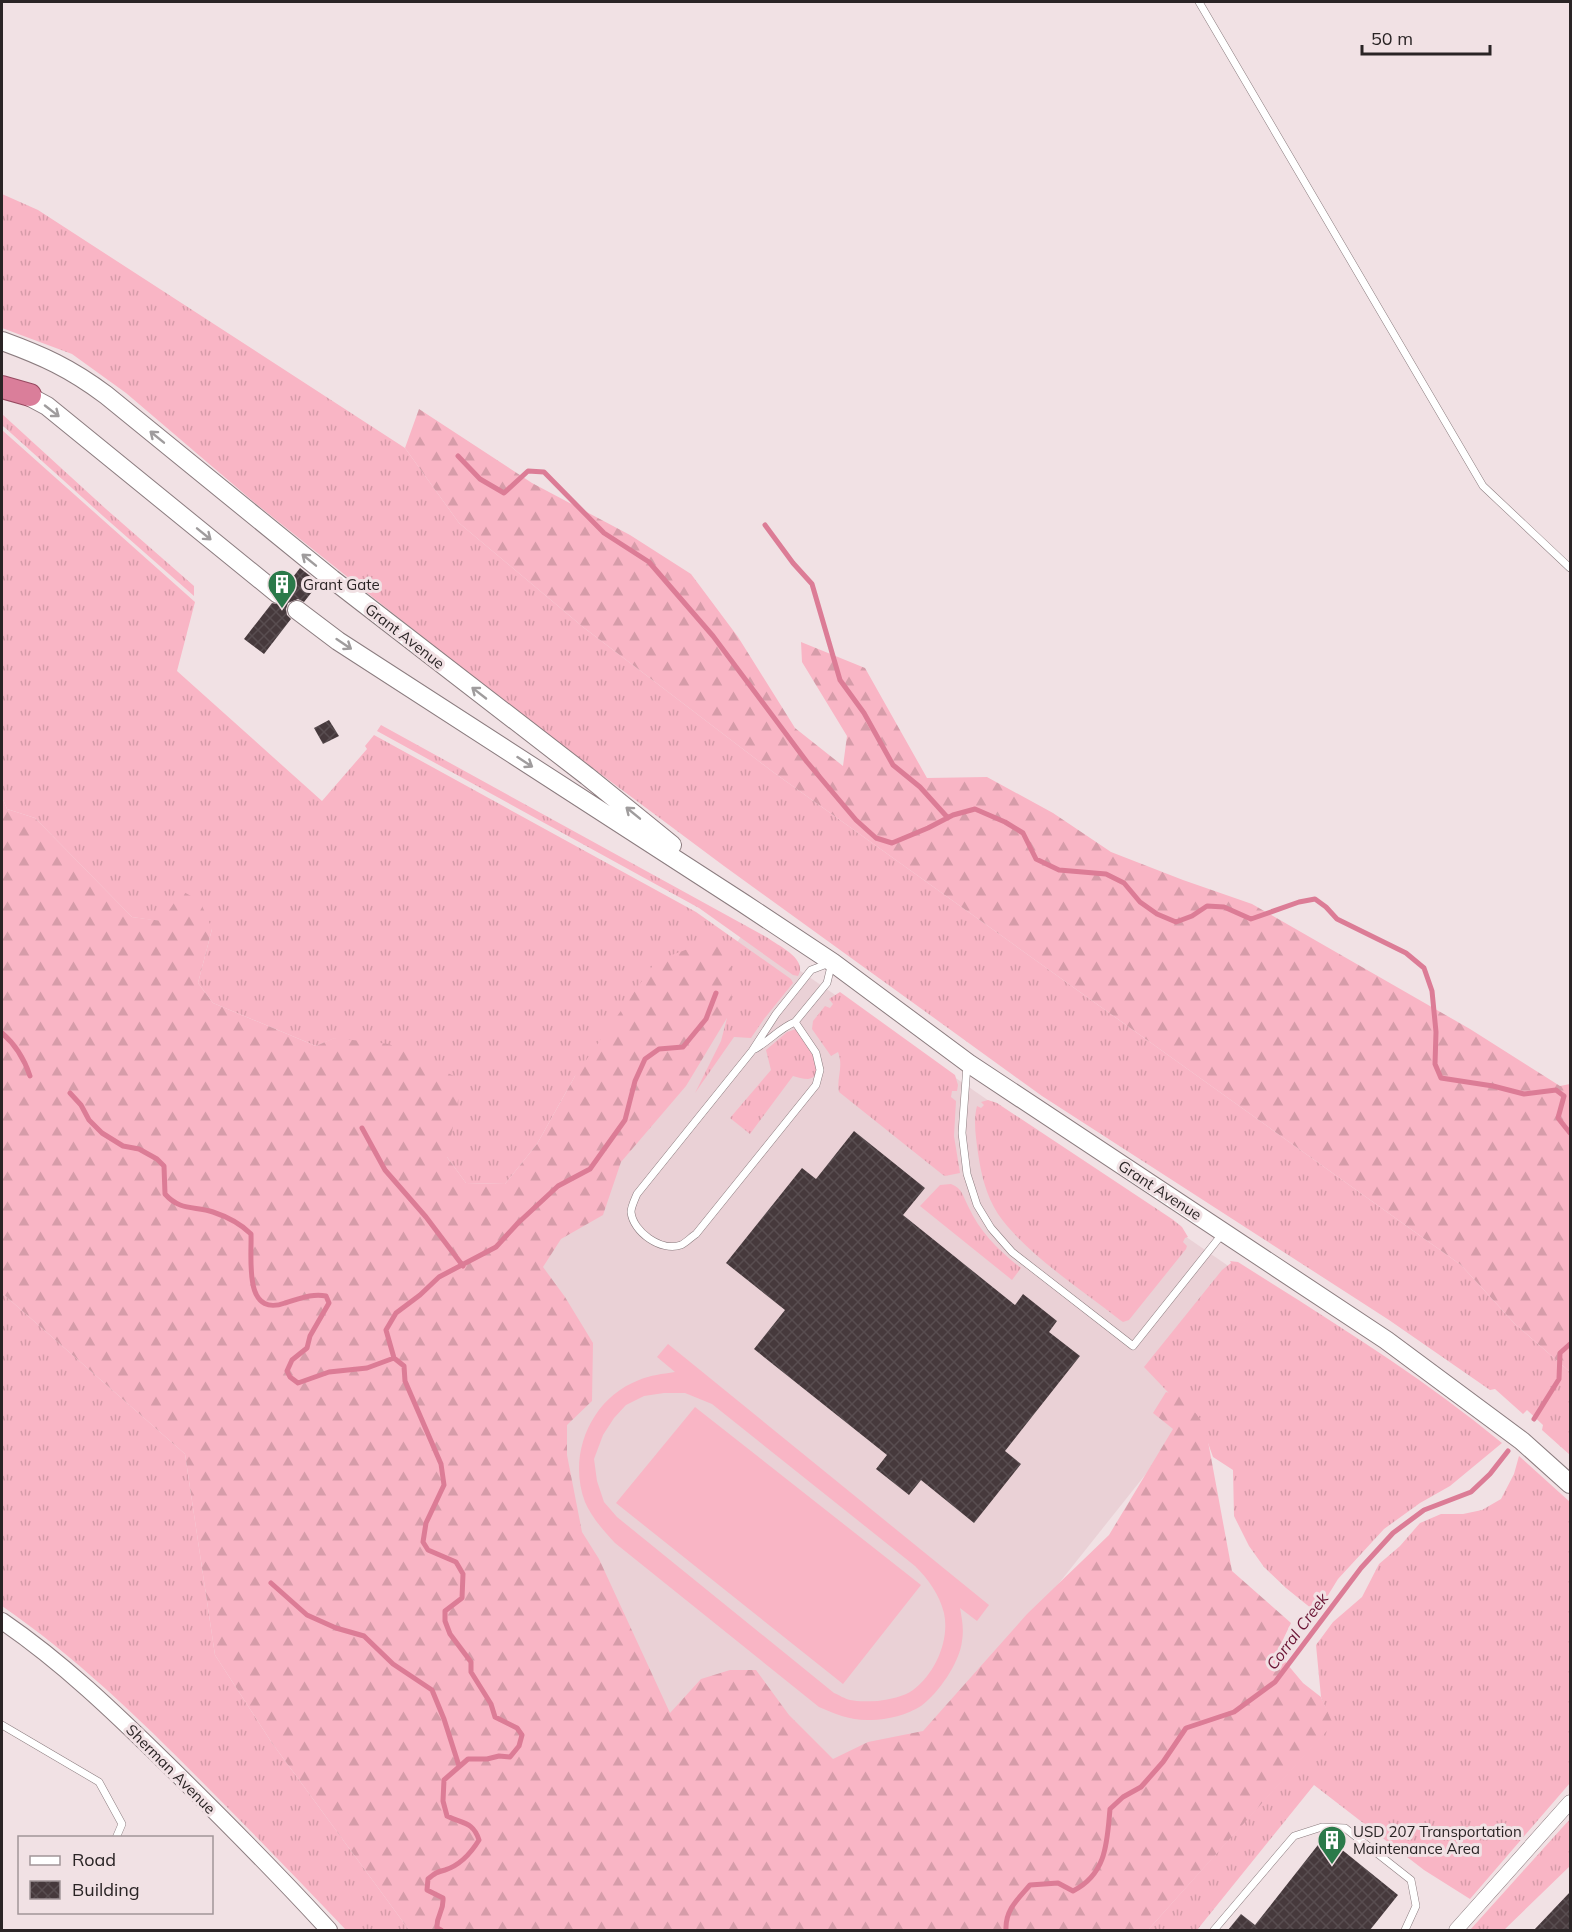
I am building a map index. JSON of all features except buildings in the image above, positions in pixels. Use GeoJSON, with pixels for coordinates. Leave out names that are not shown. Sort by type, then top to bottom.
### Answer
{"type":"FeatureCollection","features":[{"type":"Feature","properties":{"kind":"highway"},"geometry":{"type":"LineString","coordinates":[[2,387],[30,395]]}},
{"type":"Feature","properties":{"kind":"main road","name":"Grant Avenue"},"geometry":{"type":"LineString","coordinates":[[2,341],[52,360],[81,376],[332,579],[587,776],[743,903]]}},
{"type":"Feature","properties":{"kind":"main road"},"geometry":{"type":"LineString","coordinates":[[2,382],[47,406],[278,594]]}},
{"type":"Feature","properties":{"kind":"main road","name":"Grant Avenue"},"geometry":{"type":"LineString","coordinates":[[297,610],[338,641],[832,962],[968,1063],[1386,1340],[1522,1441],[1570,1484]]}},
{"type":"Feature","properties":{"kind":"street","name":"Sherman Avenue"},"geometry":{"type":"LineString","coordinates":[[2,1621],[37,1645],[115,1713],[266,1863],[329,1930]]}},
{"type":"Feature","properties":{"kind":"street"},"geometry":{"type":"LineString","coordinates":[[1455,1930],[1570,1802]]}},
{"type":"Feature","properties":{"kind":"lane"},"geometry":{"type":"LineString","coordinates":[[1199,2],[1483,486],[1570,568]]}},
{"type":"Feature","properties":{"kind":"lane"},"geometry":{"type":"LineString","coordinates":[[795,1022],[816,1053],[820,1070],[816,1085],[696,1234],[680,1245],[666,1246],[650,1240],[636,1226],[631,1211],[636,1194],[752,1051],[776,1014],[811,970],[832,962]]}},
{"type":"Feature","properties":{"kind":"lane"},"geometry":{"type":"LineString","coordinates":[[752,1051],[795,1022],[827,983],[832,962]]}},
{"type":"Feature","properties":{"kind":"lane"},"geometry":{"type":"LineString","coordinates":[[968,1063],[962,1133],[967,1174],[978,1205],[991,1228],[1012,1252],[1133,1346],[1224,1232]]}},
{"type":"Feature","properties":{"kind":"lane"},"geometry":{"type":"LineString","coordinates":[[2,1725],[99,1782],[122,1824],[117,1836]]}},
{"type":"Feature","properties":{"kind":"lane"},"geometry":{"type":"LineString","coordinates":[[1214,1930],[1294,1836],[1322,1827],[1345,1828],[1411,1880],[1416,1906],[1406,1930]]}},
{"type":"Feature","properties":{"kind":"shaded area"},"geometry":{"type":"Polygon","coordinates":[[[744,932],[1282,1303],[919,1759],[837,1800],[638,1728],[495,1305],[744,932]]]}},
{"type":"Feature","properties":{"kind":"green space"},"geometry":{"type":"Polygon","coordinates":[[[2,194],[38,210],[405,448],[459,523],[583,627],[773,772],[1461,1265],[1515,1324],[1570,1372],[1570,1455],[1542,1430],[1543,1425],[1527,1410],[1523,1414],[1495,1389],[1490,1390],[1389,1320],[1042,1096],[724,866],[500,699],[255,503],[126,393],[72,354],[2,328],[2,194]]]}},
{"type":"Feature","properties":{"kind":"green space"},"geometry":{"type":"Polygon","coordinates":[[[419,409],[532,483],[630,535],[691,574],[738,637],[795,728],[843,766],[847,736],[802,662],[801,642],[865,668],[927,778],[987,777],[1053,813],[1111,852],[1252,904],[1470,1029],[1560,1086],[1570,1084],[1570,1372],[1515,1324],[1461,1265],[773,772],[583,627],[459,523],[405,448],[419,409]]]}},
{"type":"Feature","properties":{"kind":"green space"},"geometry":{"type":"Polygon","coordinates":[[[2,414],[194,586],[194,596],[2,425],[2,414]]]}},
{"type":"Feature","properties":{"kind":"green space"},"geometry":{"type":"Polygon","coordinates":[[[2,430],[195,602],[177,671],[322,801],[367,749],[365,746],[374,735],[696,912],[791,979],[793,983],[751,1038],[734,1037],[695,1093],[721,1041],[727,1018],[575,1076],[537,1144],[505,1184],[466,1183],[447,1157],[335,1038],[316,1046],[213,1003],[198,983],[212,929],[132,917],[35,818],[7,809],[2,797],[2,430]]]}},
{"type":"Feature","properties":{"kind":"green space"},"geometry":{"type":"Polygon","coordinates":[[[381,725],[768,938],[796,959],[800,970],[798,976],[793,975],[699,908],[377,731],[381,725]]]}},
{"type":"Feature","properties":{"kind":"green space"},"geometry":{"type":"Polygon","coordinates":[[[2,797],[7,809],[35,818],[132,917],[162,921],[182,891],[200,901],[212,929],[198,983],[213,1003],[316,1046],[334,1038],[389,1044],[462,1080],[447,1157],[466,1183],[505,1184],[537,1144],[575,1076],[656,961],[717,938],[735,977],[727,1018],[686,1086],[621,1162],[603,1215],[561,1239],[543,1267],[565,1297],[593,1343],[592,1401],[567,1425],[567,1455],[582,1532],[599,1559],[670,1713],[701,1679],[730,1670],[756,1670],[789,1715],[833,1759],[868,1742],[923,1731],[1027,1614],[1109,1535],[1173,1429],[1153,1413],[1166,1392],[1182,1396],[1205,1425],[1232,1571],[1291,1623],[1277,1652],[1303,1683],[1321,1697],[1333,1724],[1148,1930],[409,1930],[272,1743],[215,1655],[185,1454],[2,1293],[2,797]]]}},
{"type":"Feature","properties":{"kind":"green space"},"geometry":{"type":"Polygon","coordinates":[[[840,992],[955,1075],[957,1091],[952,1091],[951,1097],[956,1101],[954,1136],[960,1173],[943,1175],[839,1092],[840,1057],[838,1052],[831,1056],[812,1029],[813,1021],[825,1006],[830,1008],[833,1004],[829,999],[840,992]]]}},
{"type":"Feature","properties":{"kind":"green space"},"geometry":{"type":"Polygon","coordinates":[[[796,1029],[808,1047],[817,1071],[808,1079],[793,1076],[750,1134],[730,1118],[771,1070],[766,1050],[787,1032],[796,1029]]]}},
{"type":"Feature","properties":{"kind":"green space"},"geometry":{"type":"Polygon","coordinates":[[[988,1100],[997,1103],[1182,1227],[1188,1237],[1183,1242],[1187,1246],[1186,1249],[1129,1320],[1123,1322],[1120,1320],[1038,1257],[1009,1229],[998,1214],[985,1184],[976,1135],[977,1106],[981,1108],[984,1105],[981,1102],[988,1100]]]}},
{"type":"Feature","properties":{"kind":"green space"},"geometry":{"type":"Polygon","coordinates":[[[951,1184],[960,1190],[978,1224],[990,1240],[1021,1268],[1012,1280],[920,1206],[940,1185],[951,1184]]]}},
{"type":"Feature","properties":{"kind":"green space"},"geometry":{"type":"Polygon","coordinates":[[[1230,1261],[1238,1262],[1373,1348],[1439,1394],[1502,1443],[1450,1486],[1420,1503],[1384,1529],[1338,1579],[1317,1613],[1264,1567],[1249,1546],[1234,1516],[1233,1470],[1213,1457],[1203,1429],[1144,1367],[1222,1270],[1231,1263],[1230,1261]]]}},
{"type":"Feature","properties":{"kind":"green space"},"geometry":{"type":"Polygon","coordinates":[[[2,1293],[185,1454],[215,1655],[272,1743],[409,1930],[346,1930],[138,1718],[58,1648],[2,1606],[2,1293]]]}},
{"type":"Feature","properties":{"kind":"green space"},"geometry":{"type":"Polygon","coordinates":[[[668,1344],[989,1605],[977,1621],[960,1608],[963,1632],[957,1658],[941,1686],[928,1701],[902,1715],[874,1720],[849,1718],[819,1707],[615,1543],[598,1524],[585,1502],[580,1484],[579,1466],[587,1430],[596,1414],[622,1388],[648,1377],[675,1372],[657,1357],[668,1344]],[[685,1393],[644,1396],[626,1405],[614,1418],[603,1435],[594,1459],[597,1481],[604,1502],[617,1517],[834,1693],[850,1700],[878,1701],[901,1696],[913,1690],[934,1666],[945,1634],[944,1613],[929,1582],[915,1566],[712,1404],[685,1393]]]}},
{"type":"Feature","properties":{"kind":"green space"},"geometry":{"type":"Polygon","coordinates":[[[695,1407],[921,1585],[843,1684],[616,1503],[695,1407]]]}},
{"type":"Feature","properties":{"kind":"green space"},"geometry":{"type":"Polygon","coordinates":[[[1519,1456],[1570,1502],[1570,1783],[1470,1899],[1424,1870],[1314,1785],[1197,1930],[1148,1930],[1332,1724],[1321,1697],[1316,1645],[1333,1622],[1362,1597],[1379,1564],[1400,1546],[1420,1523],[1441,1514],[1463,1514],[1482,1510],[1501,1499],[1514,1474],[1519,1456]]]}},
{"type":"Feature","properties":{"kind":"green space"},"geometry":{"type":"Polygon","coordinates":[[[1570,1819],[1570,1866],[1504,1930],[1470,1930],[1570,1819]]]}},
{"type":"Feature","properties":{"kind":"waterway"},"geometry":{"type":"LineString","coordinates":[[458,456],[480,479],[504,493],[528,471],[544,472],[604,533],[649,562],[713,636],[807,762],[856,820],[876,838],[892,843],[953,815],[975,809],[1023,833],[1036,859],[1059,870],[1106,874],[1124,883],[1140,902],[1157,914],[1176,922],[1192,916],[1207,906],[1224,907],[1251,919],[1299,902],[1315,899],[1337,919],[1406,953],[1424,968],[1432,991],[1436,1032],[1435,1064],[1441,1078],[1493,1086],[1524,1094],[1556,1090],[1564,1096],[1558,1118],[1570,1133]]}},
{"type":"Feature","properties":{"kind":"waterway"},"geometry":{"type":"LineString","coordinates":[[765,525],[812,584],[840,680],[864,713],[893,765],[920,787],[948,818]]}},
{"type":"Feature","properties":{"kind":"waterway"},"geometry":{"type":"LineString","coordinates":[[394,1358],[386,1330],[396,1313],[439,1277],[496,1247],[558,1186],[590,1169],[625,1120],[635,1081],[645,1059],[659,1049],[683,1047],[706,1019],[716,993]]}},
{"type":"Feature","properties":{"kind":"waterway"},"geometry":{"type":"LineString","coordinates":[[2,1033],[19,1052],[30,1076]]}},
{"type":"Feature","properties":{"kind":"waterway"},"geometry":{"type":"LineString","coordinates":[[70,1093],[81,1105],[89,1120],[102,1133],[123,1146],[139,1149],[157,1159],[164,1166],[165,1194],[176,1203],[224,1216],[251,1234],[253,1283],[256,1294],[262,1302],[272,1305],[311,1296],[326,1296],[329,1303],[310,1336],[307,1348],[292,1360],[287,1371],[290,1377],[298,1383],[329,1372],[367,1368],[394,1358],[404,1366],[405,1381],[441,1464],[444,1485],[426,1523],[423,1542],[428,1550],[456,1562],[463,1574],[462,1598],[445,1611],[445,1621],[450,1634],[471,1662],[471,1672],[491,1704],[495,1717],[517,1728],[522,1735],[519,1746],[510,1757],[468,1759],[444,1780],[443,1801],[447,1816],[470,1826],[479,1840],[461,1862],[428,1879],[427,1890],[443,1898],[437,1924],[437,1928],[441,1930]]}},
{"type":"Feature","properties":{"kind":"waterway"},"geometry":{"type":"LineString","coordinates":[[362,1128],[385,1170],[426,1217],[463,1266]]}},
{"type":"Feature","properties":{"kind":"waterway","name":"Corral Creek"},"geometry":{"type":"LineString","coordinates":[[1534,1419],[1559,1379],[1560,1353],[1570,1344]]}},
{"type":"Feature","properties":{"kind":"waterway","name":"Corral Creek"},"geometry":{"type":"LineString","coordinates":[[1006,1930],[1010,1911],[1030,1885],[1058,1883],[1073,1891],[1093,1876],[1106,1845],[1110,1809],[1123,1797],[1141,1787],[1163,1762],[1186,1728],[1234,1712],[1275,1682],[1361,1568],[1393,1533],[1424,1510],[1471,1492],[1490,1474],[1508,1451]]}},
{"type":"Feature","properties":{"kind":"waterway"},"geometry":{"type":"LineString","coordinates":[[271,1583],[307,1615],[336,1628],[364,1636],[393,1664],[432,1690],[459,1766]]}},
{"type":"Feature","properties":{"kind":"place","name":"Grant Gate"},"geometry":{"type":"Point","coordinates":[282,610]}},
{"type":"Feature","properties":{"kind":"place","name":"USD 207 Transportation Maintenance Area"},"geometry":{"type":"Point","coordinates":[1332,1866]}}]}
